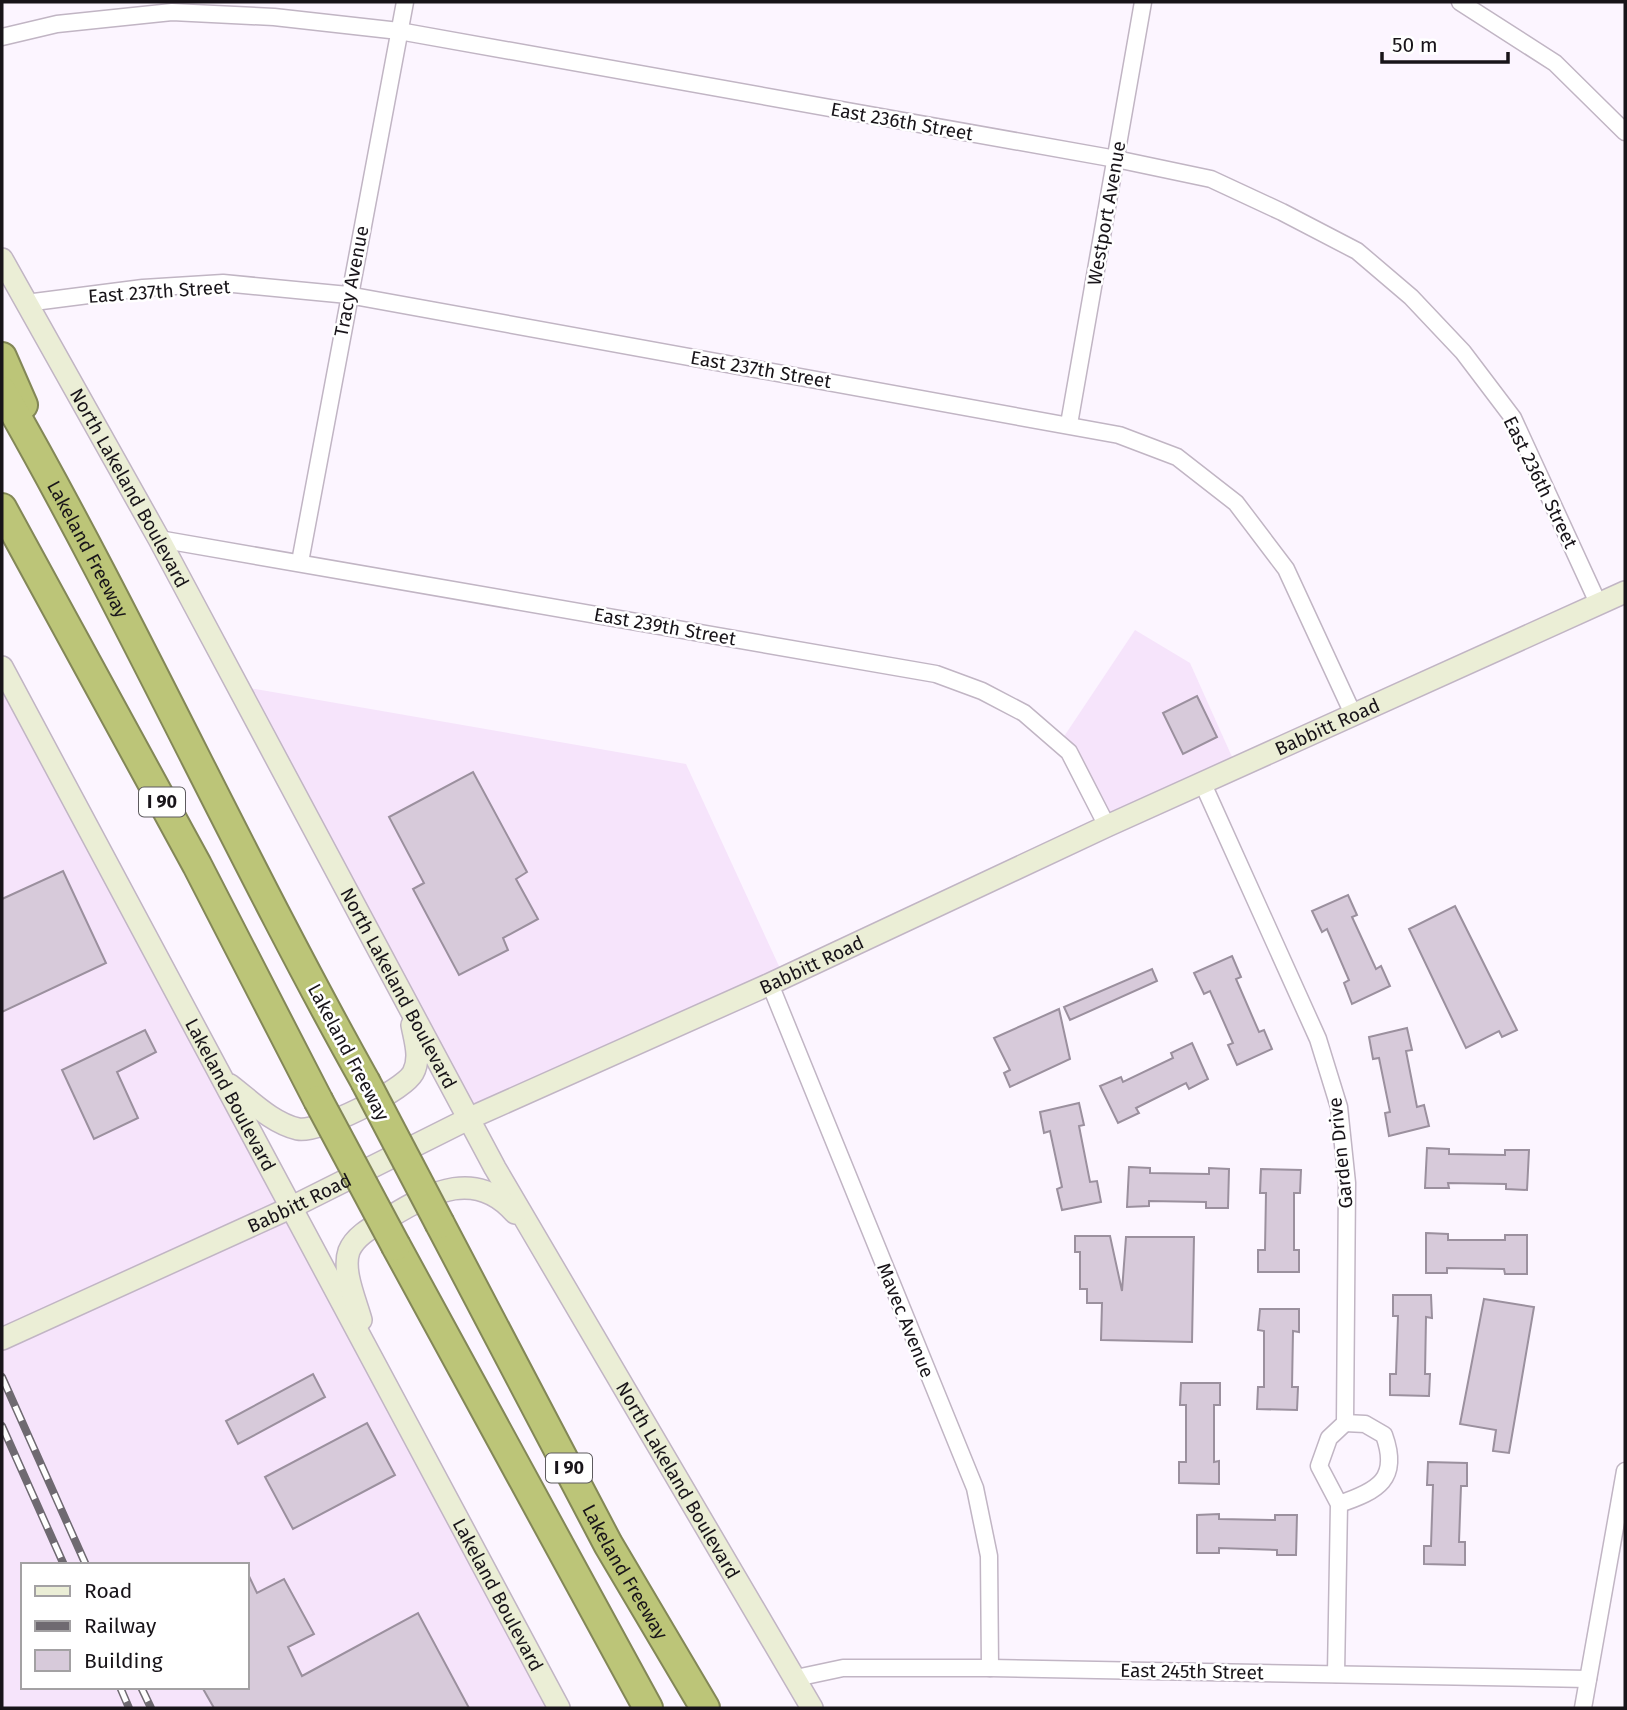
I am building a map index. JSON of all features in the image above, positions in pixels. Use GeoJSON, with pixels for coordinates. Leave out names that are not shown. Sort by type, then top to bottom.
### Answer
{"type":"FeatureCollection","features":[{"type":"Feature","properties":{"kind":"highway"},"geometry":{"type":"LineString","coordinates":[[2,357],[66,504]]}},
{"type":"Feature","properties":{"kind":"highway","name":"Lakeland Freeway"},"geometry":{"type":"LineString","coordinates":[[2,391],[66,504],[179,730],[608,1544],[705,1708]]}},
{"type":"Feature","properties":{"kind":"highway","name":"I 90"},"geometry":{"type":"LineString","coordinates":[[2,508],[197,865],[396,1246],[648,1708]]}},
{"type":"Feature","properties":{"kind":"highway"},"geometry":{"type":"LineString","coordinates":[[673,1650],[719,1708]]}},
{"type":"Feature","properties":{"kind":"street","name":"Tracy Avenue"},"geometry":{"type":"LineString","coordinates":[[300,562],[405,2]]}},
{"type":"Feature","properties":{"kind":"street","name":"Westport Avenue"},"geometry":{"type":"LineString","coordinates":[[1069,424],[1143,2]]}},
{"type":"Feature","properties":{"kind":"street"},"geometry":{"type":"LineString","coordinates":[[1460,2],[1555,62],[1625,132]]}},
{"type":"Feature","properties":{"kind":"street","name":"East 236th Street"},"geometry":{"type":"LineString","coordinates":[[2,37],[57,24],[172,12],[274,17],[399,31],[1116,159],[1211,179],[1357,251],[1411,297],[1463,352],[1513,418],[1598,603]]}},
{"type":"Feature","properties":{"kind":"street","name":"North Lakeland Boulevard"},"geometry":{"type":"LineString","coordinates":[[2,258],[159,539],[537,1239],[812,1708]]}},
{"type":"Feature","properties":{"kind":"street","name":"East 237th Street"},"geometry":{"type":"LineString","coordinates":[[26,303],[143,288],[223,283],[348,295],[1119,435],[1177,457],[1236,503],[1286,569],[1353,714]]}},
{"type":"Feature","properties":{"kind":"street","name":"East 239th Street"},"geometry":{"type":"LineString","coordinates":[[159,539],[936,674],[982,691],[1024,713],[1069,752],[1107,826]]}},
{"type":"Feature","properties":{"kind":"street","name":"Babbitt Road"},"geometry":{"type":"LineString","coordinates":[[2,1339],[290,1208],[470,1118],[770,984],[1107,826],[1625,592]]}},
{"type":"Feature","properties":{"kind":"street","name":"Lakeland Boulevard"},"geometry":{"type":"LineString","coordinates":[[2,667],[559,1708]]}},
{"type":"Feature","properties":{"kind":"street","name":"Garden Drive"},"geometry":{"type":"LineString","coordinates":[[1203,784],[1318,1039],[1339,1107],[1347,1183],[1345,1423]]}},
{"type":"Feature","properties":{"kind":"street","name":"Mavec Avenue"},"geometry":{"type":"LineString","coordinates":[[770,984],[975,1488],[989,1556],[990,1668]]}},
{"type":"Feature","properties":{"kind":"street"},"geometry":{"type":"LineString","coordinates":[[223,1079],[277,1122],[300,1130],[322,1127],[399,1087],[413,1074],[418,1053],[405,997]]}},
{"type":"Feature","properties":{"kind":"street"},"geometry":{"type":"LineString","coordinates":[[372,1358],[348,1265],[349,1252],[360,1235],[416,1201],[440,1191],[483,1189],[504,1200],[537,1239]]}},
{"type":"Feature","properties":{"kind":"street"},"geometry":{"type":"LineString","coordinates":[[1336,1674],[1339,1504],[1319,1466],[1329,1438],[1345,1423],[1365,1424],[1384,1435],[1389,1451],[1387,1476],[1372,1493],[1339,1504]]}},
{"type":"Feature","properties":{"kind":"street"},"geometry":{"type":"LineString","coordinates":[[1583,1708],[1625,1471]]}},
{"type":"Feature","properties":{"kind":"street","name":"East 245th Street"},"geometry":{"type":"LineString","coordinates":[[796,1678],[843,1668],[990,1668],[1588,1679]]}},
{"type":"Feature","properties":{"kind":"shaded area"},"geometry":{"type":"Polygon","coordinates":[[[1135,630],[1190,663],[1237,768],[1107,826],[1059,744],[1135,630]]]}},
{"type":"Feature","properties":{"kind":"shaded area"},"geometry":{"type":"Polygon","coordinates":[[[2,667],[559,1708],[2,1708],[2,667]]]}},
{"type":"Feature","properties":{"kind":"shaded area"},"geometry":{"type":"Polygon","coordinates":[[[238,686],[686,764],[784,977],[470,1118],[238,686]]]}},
{"type":"Feature","properties":{"kind":"building"},"geometry":{"type":"Polygon","coordinates":[[[1197,696],[1217,737],[1183,754],[1163,713],[1197,696]]]}},
{"type":"Feature","properties":{"kind":"building"},"geometry":{"type":"Polygon","coordinates":[[[473,772],[527,872],[516,879],[538,919],[503,938],[508,950],[459,975],[413,889],[424,883],[389,817],[473,772]]]}},
{"type":"Feature","properties":{"kind":"building"},"geometry":{"type":"Polygon","coordinates":[[[63,871],[106,963],[2,1012],[2,899],[63,871]]]}},
{"type":"Feature","properties":{"kind":"building"},"geometry":{"type":"Polygon","coordinates":[[[1348,895],[1357,915],[1352,917],[1376,969],[1381,966],[1390,986],[1352,1004],[1344,983],[1349,980],[1327,929],[1322,932],[1312,911],[1348,895]]]}},
{"type":"Feature","properties":{"kind":"building"},"geometry":{"type":"Polygon","coordinates":[[[1455,906],[1517,1030],[1502,1037],[1499,1031],[1466,1048],[1409,929],[1455,906]]]}},
{"type":"Feature","properties":{"kind":"building"},"geometry":{"type":"Polygon","coordinates":[[[1232,956],[1241,977],[1236,979],[1259,1032],[1264,1030],[1272,1049],[1237,1065],[1228,1045],[1233,1043],[1210,991],[1204,994],[1194,973],[1232,956]]]}},
{"type":"Feature","properties":{"kind":"building"},"geometry":{"type":"Polygon","coordinates":[[[1152,969],[1157,981],[1070,1020],[1064,1007],[1152,969]]]}},
{"type":"Feature","properties":{"kind":"building"},"geometry":{"type":"Polygon","coordinates":[[[1059,1009],[1070,1059],[1010,1087],[1004,1073],[1010,1070],[994,1038],[1059,1009]]]}},
{"type":"Feature","properties":{"kind":"building"},"geometry":{"type":"Polygon","coordinates":[[[1407,1028],[1412,1050],[1406,1051],[1417,1107],[1424,1105],[1429,1126],[1389,1136],[1385,1113],[1390,1112],[1379,1058],[1373,1059],[1369,1037],[1407,1028]]]}},
{"type":"Feature","properties":{"kind":"building"},"geometry":{"type":"Polygon","coordinates":[[[145,1030],[156,1052],[117,1072],[138,1118],[94,1139],[62,1070],[145,1030]]]}},
{"type":"Feature","properties":{"kind":"building"},"geometry":{"type":"Polygon","coordinates":[[[1192,1043],[1208,1079],[1189,1089],[1186,1083],[1136,1108],[1139,1113],[1118,1123],[1100,1086],[1121,1077],[1123,1082],[1173,1058],[1171,1053],[1192,1043]]]}},
{"type":"Feature","properties":{"kind":"building"},"geometry":{"type":"Polygon","coordinates":[[[1079,1103],[1084,1125],[1079,1126],[1090,1182],[1097,1181],[1101,1202],[1062,1210],[1057,1189],[1062,1187],[1050,1131],[1044,1133],[1040,1112],[1079,1103]]]}},
{"type":"Feature","properties":{"kind":"building"},"geometry":{"type":"Polygon","coordinates":[[[1427,1148],[1449,1149],[1449,1154],[1505,1155],[1505,1150],[1529,1150],[1527,1190],[1506,1189],[1506,1184],[1448,1183],[1449,1188],[1425,1188],[1427,1148]]]}},
{"type":"Feature","properties":{"kind":"building"},"geometry":{"type":"Polygon","coordinates":[[[1129,1167],[1150,1168],[1150,1173],[1209,1174],[1209,1168],[1229,1169],[1228,1208],[1206,1208],[1206,1202],[1149,1201],[1149,1206],[1127,1207],[1129,1167]]]}},
{"type":"Feature","properties":{"kind":"building"},"geometry":{"type":"Polygon","coordinates":[[[1261,1169],[1301,1170],[1300,1193],[1294,1193],[1294,1250],[1299,1250],[1299,1272],[1258,1272],[1258,1250],[1265,1250],[1266,1193],[1260,1193],[1261,1169]]]}},
{"type":"Feature","properties":{"kind":"building"},"geometry":{"type":"Polygon","coordinates":[[[1426,1233],[1448,1234],[1448,1240],[1505,1240],[1505,1235],[1527,1235],[1527,1274],[1505,1274],[1504,1269],[1447,1268],[1447,1273],[1426,1273],[1426,1233]]]}},
{"type":"Feature","properties":{"kind":"building"},"geometry":{"type":"Polygon","coordinates":[[[1075,1236],[1110,1236],[1122,1291],[1126,1237],[1194,1237],[1192,1342],[1101,1340],[1102,1303],[1087,1303],[1087,1289],[1080,1289],[1080,1252],[1075,1252],[1075,1236]]]}},
{"type":"Feature","properties":{"kind":"building"},"geometry":{"type":"Polygon","coordinates":[[[1393,1295],[1431,1295],[1432,1318],[1426,1317],[1425,1374],[1430,1374],[1429,1396],[1390,1395],[1390,1374],[1396,1374],[1398,1316],[1393,1316],[1393,1295]]]}},
{"type":"Feature","properties":{"kind":"building"},"geometry":{"type":"Polygon","coordinates":[[[1484,1299],[1534,1307],[1509,1453],[1493,1451],[1496,1430],[1460,1424],[1484,1299]]]}},
{"type":"Feature","properties":{"kind":"building"},"geometry":{"type":"Polygon","coordinates":[[[1260,1309],[1299,1309],[1299,1332],[1293,1331],[1292,1387],[1298,1387],[1297,1410],[1257,1409],[1258,1387],[1264,1387],[1264,1331],[1258,1330],[1260,1309]]]}},
{"type":"Feature","properties":{"kind":"building"},"geometry":{"type":"Polygon","coordinates":[[[313,1374],[325,1397],[238,1444],[226,1421],[313,1374]]]}},
{"type":"Feature","properties":{"kind":"building"},"geometry":{"type":"Polygon","coordinates":[[[1181,1383],[1220,1383],[1220,1405],[1214,1405],[1214,1462],[1219,1461],[1219,1484],[1179,1483],[1179,1462],[1186,1462],[1186,1405],[1180,1405],[1181,1383]]]}},
{"type":"Feature","properties":{"kind":"building"},"geometry":{"type":"Polygon","coordinates":[[[367,1423],[395,1475],[293,1529],[265,1477],[367,1423]]]}},
{"type":"Feature","properties":{"kind":"building"},"geometry":{"type":"Polygon","coordinates":[[[1428,1462],[1467,1463],[1467,1486],[1461,1486],[1459,1542],[1465,1542],[1465,1565],[1424,1564],[1424,1546],[1431,1546],[1433,1485],[1427,1485],[1428,1462]]]}},
{"type":"Feature","properties":{"kind":"building"},"geometry":{"type":"Polygon","coordinates":[[[1219,1514],[1219,1519],[1275,1520],[1275,1515],[1297,1515],[1296,1555],[1277,1555],[1277,1550],[1219,1548],[1219,1553],[1197,1553],[1197,1515],[1219,1514]]]}},
{"type":"Feature","properties":{"kind":"building"},"geometry":{"type":"Polygon","coordinates":[[[248,1574],[257,1593],[284,1579],[314,1634],[288,1647],[302,1676],[418,1613],[469,1708],[214,1708],[203,1689],[248,1689],[248,1574]]]}},
{"type":"Feature","properties":{"kind":"railway"},"geometry":{"type":"LineString","coordinates":[[2,1377],[85,1563]]}},
{"type":"Feature","properties":{"kind":"railway"},"geometry":{"type":"LineString","coordinates":[[2,1426],[63,1563]]}},
{"type":"Feature","properties":{"kind":"railway"},"geometry":{"type":"LineString","coordinates":[[121,1689],[129,1708]]}},
{"type":"Feature","properties":{"kind":"railway"},"geometry":{"type":"LineString","coordinates":[[142,1689],[151,1708]]}}]}
